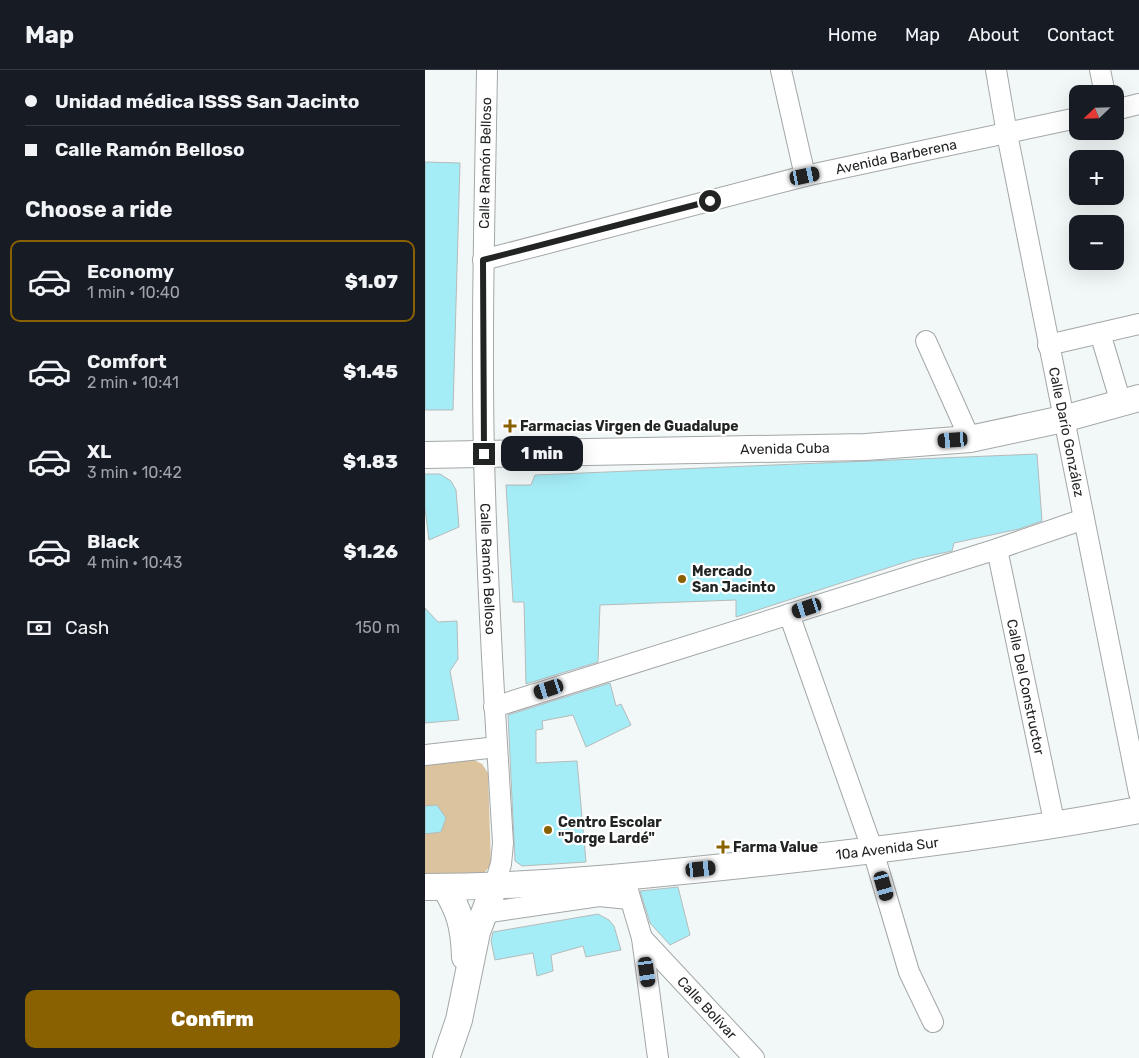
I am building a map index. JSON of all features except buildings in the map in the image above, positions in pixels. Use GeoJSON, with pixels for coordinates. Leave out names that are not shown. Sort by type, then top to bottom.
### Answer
{"type":"FeatureCollection","features":[{"type":"Feature","properties":{"kind":"main road","name":"Avenida Cuba"},"geometry":{"type":"LineString","coordinates":[[425,454],[866,447],[970,439],[1063,419],[1130,400]]}},
{"type":"Feature","properties":{"kind":"main road","name":"10a Avenida Sur"},"geometry":{"type":"LineString","coordinates":[[435,887],[627,888],[1055,826],[1139,810]]}},
{"type":"Feature","properties":{"kind":"main road"},"geometry":{"type":"LineString","coordinates":[[435,887],[460,915],[464,931],[466,982]]}},
{"type":"Feature","properties":{"kind":"main road","name":"Calle Ramón Belloso"},"geometry":{"type":"LineString","coordinates":[[446,1058],[459,1020],[466,982],[483,914],[494,887]]}},
{"type":"Feature","properties":{"kind":"street","name":"Calle Ramón Belloso"},"geometry":{"type":"LineString","coordinates":[[487,70],[483,260],[484,454],[494,707],[503,843],[501,864],[494,887]]}},
{"type":"Feature","properties":{"kind":"street"},"geometry":{"type":"LineString","coordinates":[[781,70],[805,176]]}},
{"type":"Feature","properties":{"kind":"street","name":"Calle Darío González"},"geometry":{"type":"LineString","coordinates":[[996,70],[1048,345],[1139,792]]}},
{"type":"Feature","properties":{"kind":"street"},"geometry":{"type":"LineString","coordinates":[[1101,70],[1104,85]]}},
{"type":"Feature","properties":{"kind":"street"},"geometry":{"type":"LineString","coordinates":[[1124,108],[1139,104]]}},
{"type":"Feature","properties":{"kind":"street","name":"Avenida Barberena"},"geometry":{"type":"LineString","coordinates":[[483,260],[805,176],[1069,120]]}},
{"type":"Feature","properties":{"kind":"street"},"geometry":{"type":"LineString","coordinates":[[1048,345],[1139,324]]}},
{"type":"Feature","properties":{"kind":"street"},"geometry":{"type":"LineString","coordinates":[[1100,333],[1130,400]]}},
{"type":"Feature","properties":{"kind":"street"},"geometry":{"type":"LineString","coordinates":[[927,341],[970,439]]}},
{"type":"Feature","properties":{"kind":"street"},"geometry":{"type":"LineString","coordinates":[[494,707],[997,549],[1083,520]]}},
{"type":"Feature","properties":{"kind":"street","name":"Calle Del Constructor"},"geometry":{"type":"LineString","coordinates":[[997,549],[1055,826]]}},
{"type":"Feature","properties":{"kind":"street"},"geometry":{"type":"LineString","coordinates":[[789,614],[873,851],[909,972],[933,1022]]}},
{"type":"Feature","properties":{"kind":"street"},"geometry":{"type":"LineString","coordinates":[[425,754],[497,747]]}},
{"type":"Feature","properties":{"kind":"street","name":"10a Avenida Sur"},"geometry":{"type":"LineString","coordinates":[[483,914],[599,896],[627,888]]}},
{"type":"Feature","properties":{"kind":"street","name":"Calle Bolívar"},"geometry":{"type":"LineString","coordinates":[[627,888],[642,938],[754,1058]]}},
{"type":"Feature","properties":{"kind":"street"},"geometry":{"type":"LineString","coordinates":[[642,938],[658,1058]]}},
{"type":"Feature","properties":{"kind":"shaded area"},"geometry":{"type":"Polygon","coordinates":[[[472,759],[482,764],[488,773],[491,865],[484,873],[425,874],[425,764],[472,759]]]}},
{"type":"Feature","properties":{"kind":"place","name":"Farmacias Virgen de Guadalupe"},"geometry":{"type":"Point","coordinates":[510,426]}},
{"type":"Feature","properties":{"kind":"place","name":"Mercado San Jacinto"},"geometry":{"type":"Point","coordinates":[682,579]}},
{"type":"Feature","properties":{"kind":"place","name":"Centro Escolar \"Jorge Lardé\""},"geometry":{"type":"Point","coordinates":[548,830]}},
{"type":"Feature","properties":{"kind":"place","name":"Farma Value"},"geometry":{"type":"Point","coordinates":[723,847]}},
{"type":"Feature","properties":{"kind":"route"},"geometry":{"type":"LineString","coordinates":[[484,454],[483,260],[710,201]]}}]}
